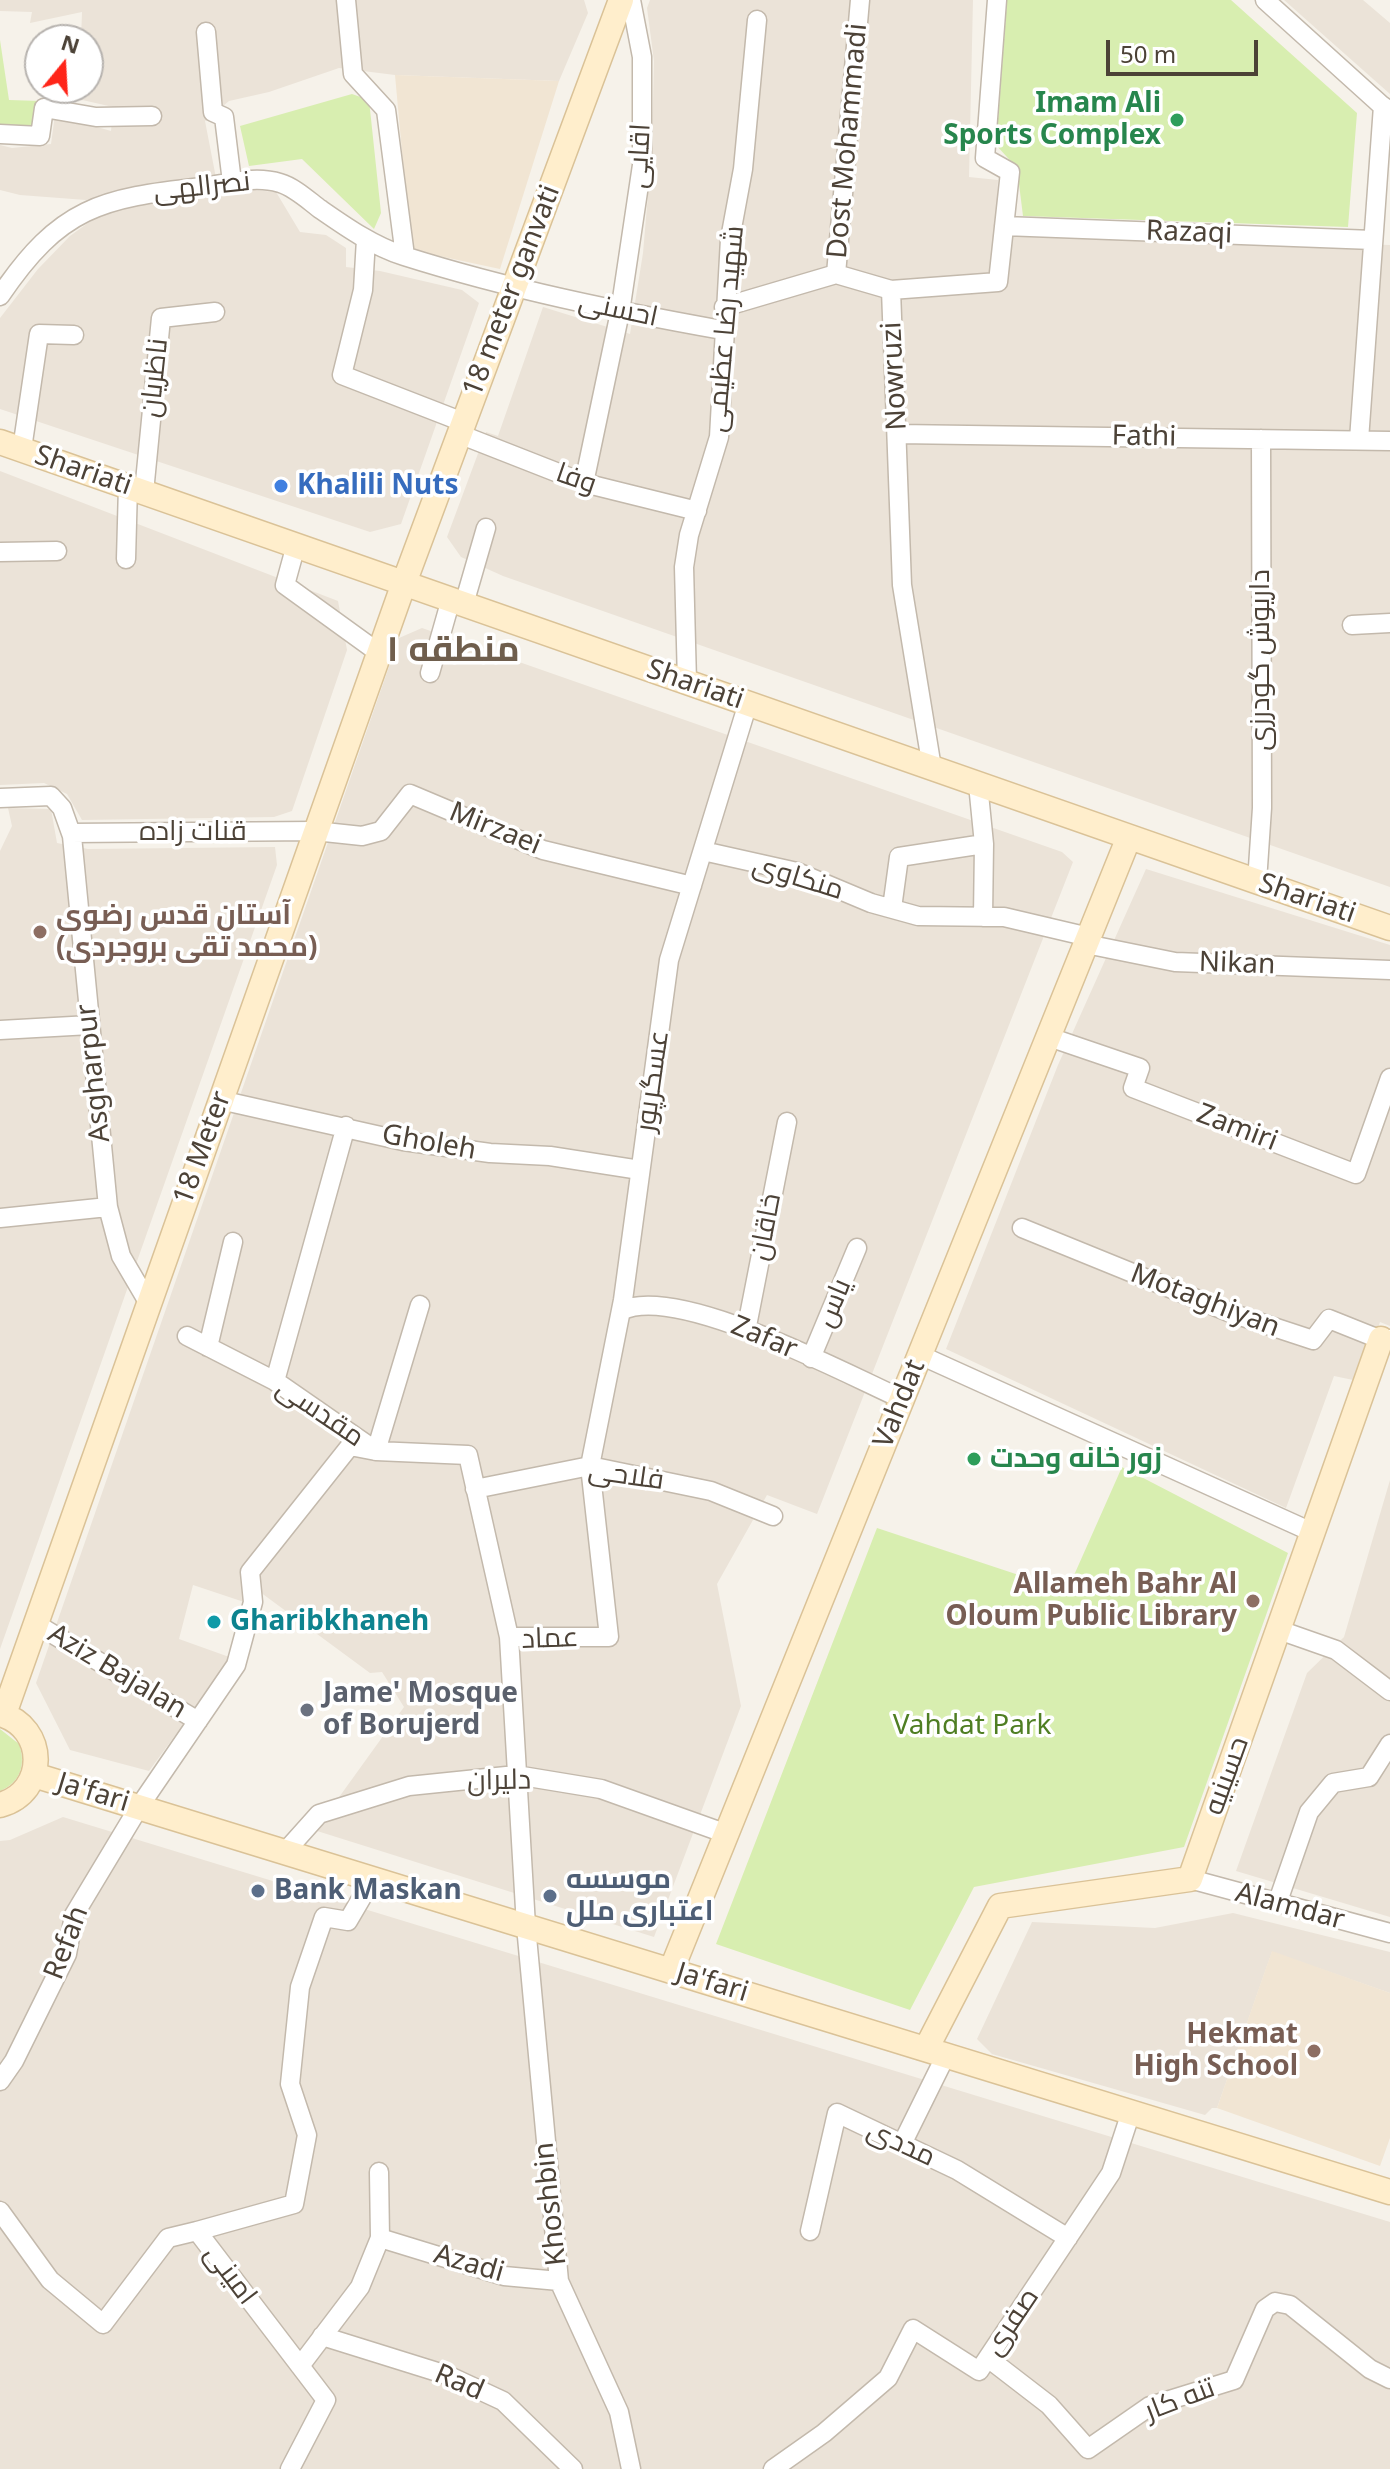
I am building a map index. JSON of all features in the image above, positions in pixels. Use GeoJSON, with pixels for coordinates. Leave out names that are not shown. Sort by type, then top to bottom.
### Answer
{"type":"FeatureCollection","features":[{"type":"Feature","properties":{"kind":"street"},"geometry":{"type":"LineString","coordinates":[[346,0],[353,74],[386,110],[405,256]]}},
{"type":"Feature","properties":{"kind":"street","name":"18 meter ganvati"},"geometry":{"type":"LineString","coordinates":[[404,583],[621,0]]}},
{"type":"Feature","properties":{"kind":"street","name":"اقایی"},"geometry":{"type":"LineString","coordinates":[[584,483],[620,312],[642,165],[642,57],[631,0]]}},
{"type":"Feature","properties":{"kind":"street","name":"Dost Mohammadi"},"geometry":{"type":"LineString","coordinates":[[860,0],[836,274],[891,290]]}},
{"type":"Feature","properties":{"kind":"street","name":"Nowruzi"},"geometry":{"type":"LineString","coordinates":[[932,768],[902,585],[891,290],[998,282],[1010,172],[985,158],[997,0]]}},
{"type":"Feature","properties":{"kind":"street"},"geometry":{"type":"LineString","coordinates":[[1265,0],[1386,109],[1359,440]]}},
{"type":"Feature","properties":{"kind":"street","name":"شهید رضا عظیمی"},"geometry":{"type":"LineString","coordinates":[[687,682],[682,596],[689,535],[719,437],[724,307],[757,20]]}},
{"type":"Feature","properties":{"kind":"street"},"geometry":{"type":"LineString","coordinates":[[206,32],[213,112],[224,117],[232,182]]}},
{"type":"Feature","properties":{"kind":"street"},"geometry":{"type":"LineString","coordinates":[[0,134],[40,136],[44,108],[96,117],[152,116]]}},
{"type":"Feature","properties":{"kind":"street","name":"نصرالهی"},"geometry":{"type":"LineString","coordinates":[[0,296],[13,276],[59,227],[92,206],[132,194],[256,179],[283,183],[366,239],[405,256],[514,286]]}},
{"type":"Feature","properties":{"kind":"street","name":"Razaqi"},"geometry":{"type":"LineString","coordinates":[[1004,226],[1373,240]]}},
{"type":"Feature","properties":{"kind":"street","name":"وفا"},"geometry":{"type":"LineString","coordinates":[[366,239],[363,290],[342,375],[584,483],[697,511]]}},
{"type":"Feature","properties":{"kind":"street"},"geometry":{"type":"LineString","coordinates":[[724,307],[836,274]]}},
{"type":"Feature","properties":{"kind":"street","name":"احسنی"},"geometry":{"type":"LineString","coordinates":[[514,286],[620,312],[722,330]]}},
{"type":"Feature","properties":{"kind":"street","name":"ناظریان"},"geometry":{"type":"LineString","coordinates":[[136,489],[161,318],[215,312]]}},
{"type":"Feature","properties":{"kind":"street"},"geometry":{"type":"LineString","coordinates":[[11,445],[39,334],[74,335]]}},
{"type":"Feature","properties":{"kind":"street","name":"Fathi"},"geometry":{"type":"LineString","coordinates":[[898,434],[1390,441]]}},
{"type":"Feature","properties":{"kind":"street","name":"داریوش گودرزی"},"geometry":{"type":"LineString","coordinates":[[1257,882],[1262,808],[1261,439]]}},
{"type":"Feature","properties":{"kind":"street","name":"Shariati"},"geometry":{"type":"LineString","coordinates":[[11,445],[1390,928]]}},
{"type":"Feature","properties":{"kind":"street"},"geometry":{"type":"LineString","coordinates":[[126,559],[136,489]]}},
{"type":"Feature","properties":{"kind":"street"},"geometry":{"type":"LineString","coordinates":[[430,673],[486,528]]}},
{"type":"Feature","properties":{"kind":"street"},"geometry":{"type":"LineString","coordinates":[[296,545],[285,585],[379,653]]}},
{"type":"Feature","properties":{"kind":"street"},"geometry":{"type":"LineString","coordinates":[[0,552],[57,551]]}},
{"type":"Feature","properties":{"kind":"street","name":"18 Meter"},"geometry":{"type":"LineString","coordinates":[[2,1714],[404,583]]}},
{"type":"Feature","properties":{"kind":"street"},"geometry":{"type":"LineString","coordinates":[[1352,625],[1390,623]]}},
{"type":"Feature","properties":{"kind":"street","name":"عسگرپور"},"geometry":{"type":"LineString","coordinates":[[590,1466],[621,1311],[669,960],[748,703]]}},
{"type":"Feature","properties":{"kind":"street"},"geometry":{"type":"LineString","coordinates":[[978,784],[984,844],[983,917]]}},
{"type":"Feature","properties":{"kind":"street","name":"Mirzaei"},"geometry":{"type":"LineString","coordinates":[[315,831],[362,836],[381,831],[410,794],[543,850],[692,886]]}},
{"type":"Feature","properties":{"kind":"street","name":"Asgharpur"},"geometry":{"type":"LineString","coordinates":[[0,798],[51,796],[62,808],[71,833],[108,1207],[121,1256],[148,1302]]}},
{"type":"Feature","properties":{"kind":"street","name":"قنات زاده"},"geometry":{"type":"LineString","coordinates":[[71,833],[315,831]]}},
{"type":"Feature","properties":{"kind":"street","name":"Vahdat"},"geometry":{"type":"LineString","coordinates":[[671,1971],[1129,837]]}},
{"type":"Feature","properties":{"kind":"street"},"geometry":{"type":"LineString","coordinates":[[892,908],[899,857],[984,844]]}},
{"type":"Feature","properties":{"kind":"street","name":"منکاوی"},"geometry":{"type":"LineString","coordinates":[[703,851],[797,872],[918,916],[1004,917],[1087,941]]}},
{"type":"Feature","properties":{"kind":"street","name":"Nikan"},"geometry":{"type":"LineString","coordinates":[[1087,941],[1175,962],[1390,970]]}},
{"type":"Feature","properties":{"kind":"street"},"geometry":{"type":"LineString","coordinates":[[0,1030],[90,1025]]}},
{"type":"Feature","properties":{"kind":"street","name":"Zamiri"},"geometry":{"type":"LineString","coordinates":[[1049,1037],[1140,1068],[1133,1088],[1356,1174],[1390,1078]]}},
{"type":"Feature","properties":{"kind":"street","name":"Gholeh"},"geometry":{"type":"LineString","coordinates":[[220,1100],[403,1141],[490,1153],[550,1156],[640,1170]]}},
{"type":"Feature","properties":{"kind":"street","name":"خاقان"},"geometry":{"type":"LineString","coordinates":[[746,1331],[787,1122]]}},
{"type":"Feature","properties":{"kind":"street"},"geometry":{"type":"LineString","coordinates":[[275,1381],[346,1126]]}},
{"type":"Feature","properties":{"kind":"street"},"geometry":{"type":"LineString","coordinates":[[0,1218],[108,1207]]}},
{"type":"Feature","properties":{"kind":"street","name":"Motaghiyan"},"geometry":{"type":"LineString","coordinates":[[1022,1228],[1231,1313],[1313,1340],[1329,1319],[1386,1339]]}},
{"type":"Feature","properties":{"kind":"street"},"geometry":{"type":"LineString","coordinates":[[208,1347],[233,1242]]}},
{"type":"Feature","properties":{"kind":"street","name":"یاس"},"geometry":{"type":"LineString","coordinates":[[811,1358],[857,1248]]}},
{"type":"Feature","properties":{"kind":"street","name":"Zafar"},"geometry":{"type":"LineString","coordinates":[[621,1311],[654,1304],[701,1311],[902,1399]]}},
{"type":"Feature","properties":{"kind":"street"},"geometry":{"type":"LineString","coordinates":[[376,1451],[420,1305]]}},
{"type":"Feature","properties":{"kind":"street","name":"مقدسی"},"geometry":{"type":"LineString","coordinates":[[187,1336],[275,1381],[376,1451],[468,1455],[509,1637]]}},
{"type":"Feature","properties":{"kind":"street","name":"حسینیه"},"geometry":{"type":"LineString","coordinates":[[1190,1879],[1386,1339]]}},
{"type":"Feature","properties":{"kind":"street"},"geometry":{"type":"LineString","coordinates":[[920,1355],[1314,1533]]}},
{"type":"Feature","properties":{"kind":"street","name":"Refah"},"geometry":{"type":"LineString","coordinates":[[0,2081],[14,2061],[67,1954],[74,1915],[139,1807],[236,1665],[253,1602],[250,1572],[350,1446],[376,1451]]}},
{"type":"Feature","properties":{"kind":"street","name":"فلاحی"},"geometry":{"type":"LineString","coordinates":[[475,1489],[590,1466],[711,1491],[773,1516]]}},
{"type":"Feature","properties":{"kind":"street","name":"عماد"},"geometry":{"type":"LineString","coordinates":[[526,1926],[509,1637],[609,1637],[590,1466]]}},
{"type":"Feature","properties":{"kind":"street","name":"Aziz Bajalan"},"geometry":{"type":"LineString","coordinates":[[36,1624],[198,1721]]}},
{"type":"Feature","properties":{"kind":"street"},"geometry":{"type":"LineString","coordinates":[[1279,1630],[1336,1650],[1390,1691]]}},
{"type":"Feature","properties":{"kind":"street"},"geometry":{"type":"LineString","coordinates":[[0,1805],[17,1798],[34,1775],[37,1760],[28,1732],[2,1714]]}},
{"type":"Feature","properties":{"kind":"street"},"geometry":{"type":"LineString","coordinates":[[1277,1904],[1309,1812],[1333,1783],[1369,1777],[1390,1744]]}},
{"type":"Feature","properties":{"kind":"street","name":"Ja'fari"},"geometry":{"type":"LineString","coordinates":[[34,1775],[1390,2192]]}},
{"type":"Feature","properties":{"kind":"street","name":"دلیران"},"geometry":{"type":"LineString","coordinates":[[285,1852],[319,1814],[409,1786],[516,1775],[601,1789],[727,1834]]}},
{"type":"Feature","properties":{"kind":"street"},"geometry":{"type":"LineString","coordinates":[[902,2144],[936,2052],[1000,1906],[1190,1879]]}},
{"type":"Feature","properties":{"kind":"street","name":"Alamdar"},"geometry":{"type":"LineString","coordinates":[[1190,1879],[1390,1933]]}},
{"type":"Feature","properties":{"kind":"street","name":"امینی"},"geometry":{"type":"LineString","coordinates":[[290,2469],[326,2400],[197,2231],[294,2204],[307,2135],[290,2084],[300,1987],[324,1917],[348,1921],[372,1880]]}},
{"type":"Feature","properties":{"kind":"street","name":"Khoshbin"},"geometry":{"type":"LineString","coordinates":[[526,1926],[559,2281],[619,2412],[631,2469]]}},
{"type":"Feature","properties":{"kind":"street","name":"صفری"},"geometry":{"type":"LineString","coordinates":[[773,2469],[824,2433],[888,2378],[913,2329],[979,2371],[1111,2173],[1131,2112]]}},
{"type":"Feature","properties":{"kind":"street","name":"مددی"},"geometry":{"type":"LineString","coordinates":[[810,2231],[837,2113],[957,2170],[1068,2238]]}},
{"type":"Feature","properties":{"kind":"street"},"geometry":{"type":"LineString","coordinates":[[300,2366],[360,2287],[380,2238],[379,2172]]}},
{"type":"Feature","properties":{"kind":"street"},"geometry":{"type":"LineString","coordinates":[[0,2211],[50,2280],[103,2324],[168,2238],[197,2231]]}},
{"type":"Feature","properties":{"kind":"street","name":"Azadi"},"geometry":{"type":"LineString","coordinates":[[380,2238],[504,2276],[559,2281]]}},
{"type":"Feature","properties":{"kind":"street","name":"تنه کار"},"geometry":{"type":"LineString","coordinates":[[988,2358],[1049,2405],[1088,2449],[1150,2406],[1234,2380],[1265,2309],[1275,2302],[1290,2305],[1370,2369],[1390,2379]]}},
{"type":"Feature","properties":{"kind":"street","name":"Rad"},"geometry":{"type":"LineString","coordinates":[[322,2336],[447,2375],[503,2401],[573,2469]]}},
{"type":"Feature","properties":{"kind":"shaded area"},"geometry":{"type":"Polygon","coordinates":[[[0,0],[584,0],[588,13],[559,81],[395,75],[339,68],[269,92],[229,101],[205,121],[216,178],[86,200],[20,195],[0,190],[0,145],[12,148],[51,144],[55,115],[111,131],[113,107],[100,104],[104,104],[104,24],[82,24],[82,12],[30,23],[32,12],[0,11],[0,0]]]}},
{"type":"Feature","properties":{"kind":"shaded area"},"geometry":{"type":"Polygon","coordinates":[[[650,0],[973,0],[969,177],[998,180],[996,231],[1390,245],[1390,887],[503,576],[461,557],[447,537],[486,432],[498,436],[543,307],[630,334],[643,253],[652,148],[654,61],[647,8],[650,0]]]}},
{"type":"Feature","properties":{"kind":"shaded area"},"geometry":{"type":"Polygon","coordinates":[[[1284,0],[1363,0],[1390,23],[1390,94],[1284,0]]]}},
{"type":"Feature","properties":{"kind":"shaded area"},"geometry":{"type":"Polygon","coordinates":[[[395,75],[559,81],[500,269],[411,250],[395,75]]]}},
{"type":"Feature","properties":{"kind":"shaded area"},"geometry":{"type":"Polygon","coordinates":[[[253,190],[276,192],[300,232],[326,235],[346,248],[346,267],[380,271],[462,290],[479,303],[401,524],[370,532],[0,409],[0,318],[38,269],[70,236],[103,212],[129,203],[253,190]]]}},
{"type":"Feature","properties":{"kind":"shaded area"},"geometry":{"type":"Polygon","coordinates":[[[0,471],[338,601],[347,650],[292,811],[274,817],[82,820],[67,794],[44,783],[0,785],[0,471]]]}},
{"type":"Feature","properties":{"kind":"shaded area"},"geometry":{"type":"Polygon","coordinates":[[[422,628],[1062,852],[1073,862],[817,1514],[767,1495],[717,1584],[741,1706],[654,1937],[314,1830],[329,1819],[337,1800],[404,1707],[382,1672],[370,1673],[260,1592],[244,1602],[193,1585],[179,1639],[232,1658],[149,1771],[70,1750],[36,1683],[399,638],[422,628]]]}},
{"type":"Feature","properties":{"kind":"shaded area"},"geometry":{"type":"Polygon","coordinates":[[[8,808],[51,809],[57,843],[88,849],[275,847],[277,865],[0,1649],[0,851],[12,826],[8,808]]]}},
{"type":"Feature","properties":{"kind":"shaded area"},"geometry":{"type":"Polygon","coordinates":[[[1146,869],[1390,945],[1390,1326],[1380,1322],[1358,1381],[1334,1376],[1286,1508],[946,1349],[1058,1065],[1146,869]]]}},
{"type":"Feature","properties":{"kind":"shaded area"},"geometry":{"type":"Polygon","coordinates":[[[1390,1480],[1390,1917],[1236,1871],[1307,1673],[1344,1637],[1390,1480]]]}},
{"type":"Feature","properties":{"kind":"shaded area"},"geometry":{"type":"Polygon","coordinates":[[[63,1817],[1390,2222],[1390,2469],[0,2469],[0,1841],[10,1840],[63,1817]]]}},
{"type":"Feature","properties":{"kind":"shaded area"},"geometry":{"type":"Polygon","coordinates":[[[1233,1913],[1390,1952],[1390,1993],[1272,1952],[1217,2108],[1212,2108],[1205,2115],[992,2054],[977,2039],[1032,1922],[1155,1928],[1233,1913]]]}},
{"type":"Feature","properties":{"kind":"shaded area","name":"Hekmat High School"},"geometry":{"type":"Polygon","coordinates":[[[1272,1951],[1390,1993],[1390,2138],[1380,2166],[1217,2108],[1272,1951]]]}},
{"type":"Feature","properties":{"kind":"green space","name":"Imam Ali Sports Complex"},"geometry":{"type":"Polygon","coordinates":[[[1007,0],[1231,0],[1357,113],[1348,227],[1023,216],[1017,168],[996,145],[1007,0]]]}},
{"type":"Feature","properties":{"kind":"green space"},"geometry":{"type":"Polygon","coordinates":[[[0,40],[9,100],[40,104],[33,128],[0,126],[0,40]]]}},
{"type":"Feature","properties":{"kind":"green space"},"geometry":{"type":"Polygon","coordinates":[[[352,94],[369,100],[381,213],[374,229],[302,159],[249,166],[240,126],[352,94]]]}},
{"type":"Feature","properties":{"kind":"green space","name":"Vahdat Park"},"geometry":{"type":"Polygon","coordinates":[[[1122,1467],[1288,1553],[1184,1847],[974,1887],[910,2010],[716,1944],[877,1528],[1067,1591],[1122,1467]]]}},
{"type":"Feature","properties":{"kind":"green space"},"geometry":{"type":"Polygon","coordinates":[[[0,1729],[19,1744],[22,1765],[13,1783],[0,1791],[0,1729]]]}},
{"type":"Feature","properties":{"kind":"place","name":"Imam Ali Sports Complex"},"geometry":{"type":"Point","coordinates":[1177,120]}},
{"type":"Feature","properties":{"kind":"place","name":"Khalili Nuts"},"geometry":{"type":"Point","coordinates":[281,486]}},
{"type":"Feature","properties":{"kind":"place","name":"آستان قدس رضوی (محمد تقی بروجردی)"},"geometry":{"type":"Point","coordinates":[40,932]}},
{"type":"Feature","properties":{"kind":"place","name":"زور خانه وحدت"},"geometry":{"type":"Point","coordinates":[974,1459]}},
{"type":"Feature","properties":{"kind":"place","name":"Allameh Bahr Al Oloum Public Library"},"geometry":{"type":"Point","coordinates":[1253,1601]}},
{"type":"Feature","properties":{"kind":"place","name":"Gharibkhaneh"},"geometry":{"type":"Point","coordinates":[214,1622]}},
{"type":"Feature","properties":{"kind":"place","name":"Jame' Mosque of Borujerd"},"geometry":{"type":"Point","coordinates":[307,1710]}},
{"type":"Feature","properties":{"kind":"place","name":"Bank Maskan"},"geometry":{"type":"Point","coordinates":[258,1891]}},
{"type":"Feature","properties":{"kind":"place","name":"موسسه اعتباری ملل"},"geometry":{"type":"Point","coordinates":[550,1896]}},
{"type":"Feature","properties":{"kind":"place","name":"Hekmat High School"},"geometry":{"type":"Point","coordinates":[1314,2051]}},
{"type":"Feature","properties":{"kind":"district","name":"منطقه ۱"},"geometry":{"type":"Point","coordinates":[453,651]}}]}
